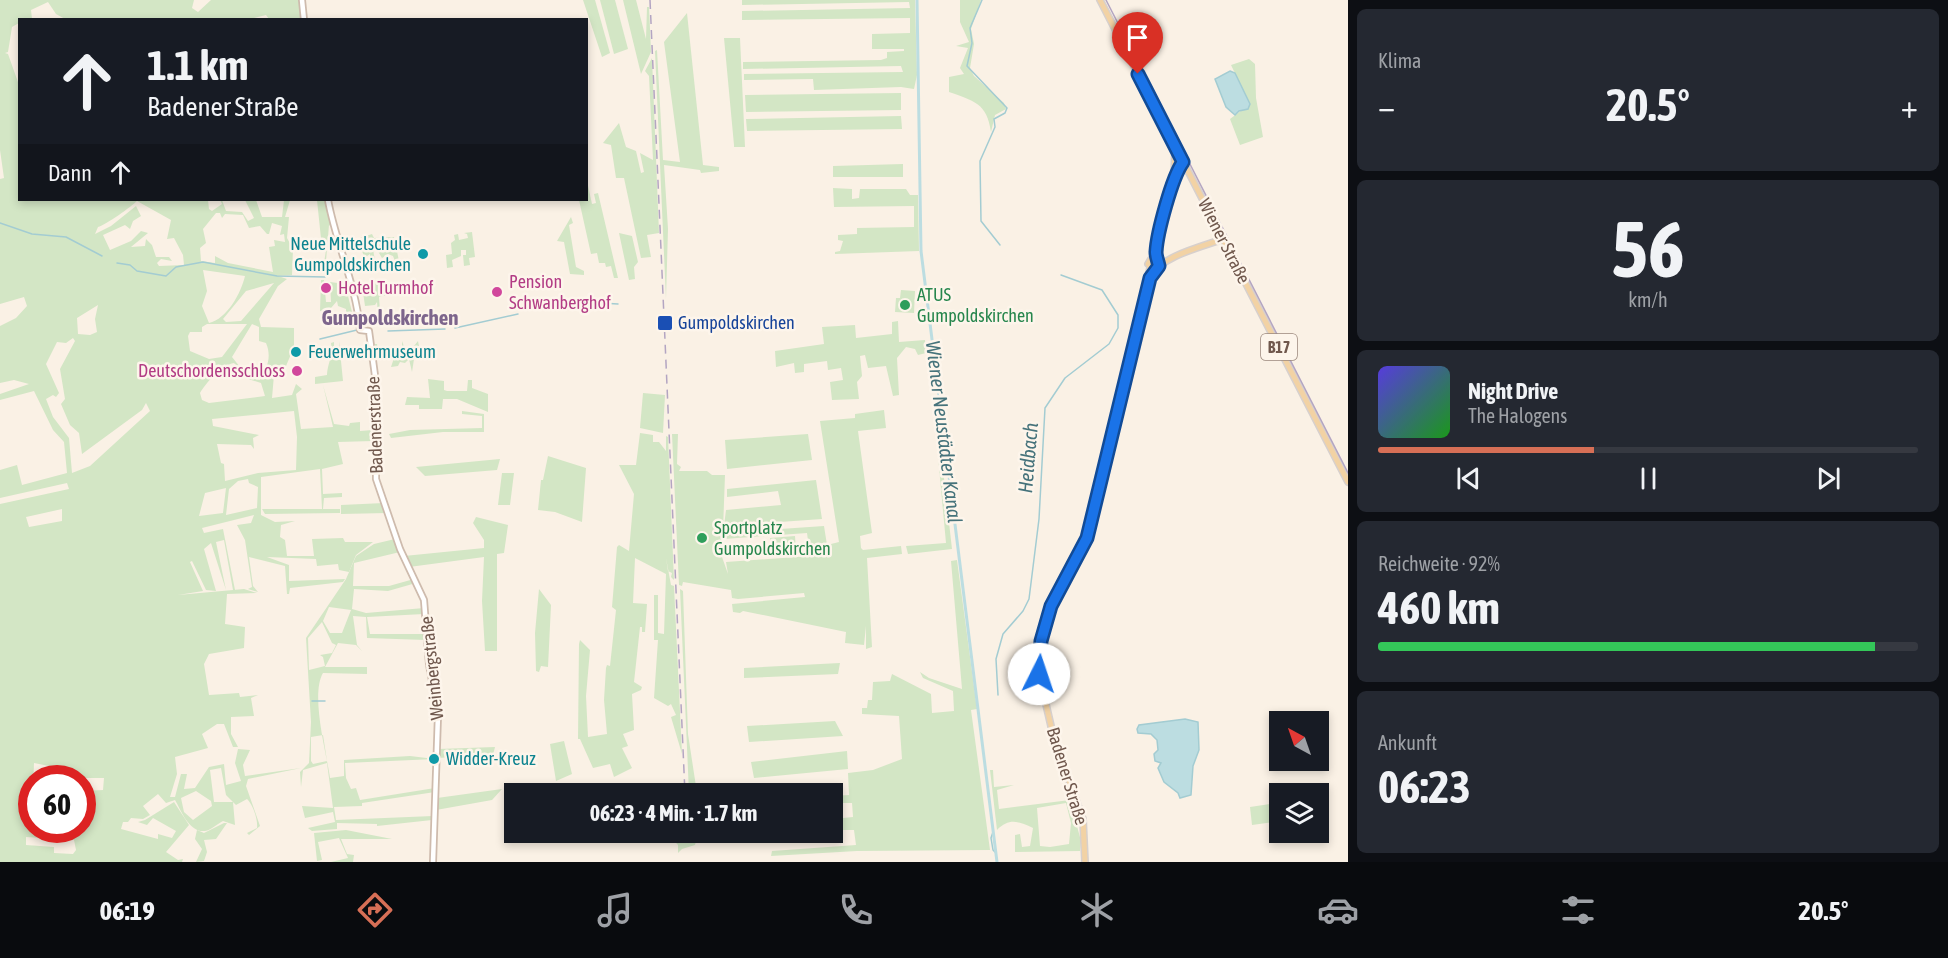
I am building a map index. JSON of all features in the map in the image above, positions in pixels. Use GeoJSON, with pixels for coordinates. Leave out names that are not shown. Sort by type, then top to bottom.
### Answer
{"type":"FeatureCollection","features":[{"type":"Feature","properties":{"kind":"main road"},"geometry":{"type":"LineString","coordinates":[[302,0],[304,18]]}},
{"type":"Feature","properties":{"kind":"main road","name":"Wiener Straße"},"geometry":{"type":"LineString","coordinates":[[1100,0],[1348,482]]}},
{"type":"Feature","properties":{"kind":"main road"},"geometry":{"type":"LineString","coordinates":[[1175,146],[1174,178],[1156,251],[1155,264],[1168,262],[1178,254],[1223,239]]}},
{"type":"Feature","properties":{"kind":"main road"},"geometry":{"type":"LineString","coordinates":[[1174,178],[1183,162]]}},
{"type":"Feature","properties":{"kind":"main road","name":"Badenerstraße"},"geometry":{"type":"LineString","coordinates":[[328,201],[338,243],[349,270],[360,330],[369,331],[376,383],[377,483]]}},
{"type":"Feature","properties":{"kind":"main road","name":"Badener Straße"},"geometry":{"type":"LineString","coordinates":[[1085,862],[1083,819],[1054,739],[1039,674],[1040,652],[1051,606],[1087,538],[1155,264]]}},
{"type":"Feature","properties":{"kind":"main road","name":"Weinbergstraße"},"geometry":{"type":"LineString","coordinates":[[377,483],[400,549],[424,600],[430,671],[439,725],[433,862]]}},
{"type":"Feature","properties":{"kind":"green space"},"geometry":{"type":"Polygon","coordinates":[[[0,0],[194,0],[192,8],[198,12],[211,0],[300,0],[302,18],[268,18],[266,15],[254,18],[63,18],[56,14],[48,2],[31,10],[32,18],[18,18],[18,24],[12,27],[8,52],[5,53],[8,54],[18,82],[18,201],[137,201],[208,201],[209,209],[212,211],[222,204],[220,201],[222,201],[226,211],[242,212],[248,221],[254,218],[246,201],[256,201],[262,217],[282,217],[284,201],[290,201],[285,217],[289,217],[287,238],[293,249],[292,275],[278,276],[287,279],[278,286],[259,319],[261,327],[294,328],[294,347],[286,366],[281,366],[274,375],[272,398],[292,395],[296,384],[302,389],[296,394],[301,429],[333,427],[323,385],[334,424],[349,426],[350,423],[360,422],[360,431],[373,430],[373,441],[338,442],[343,464],[322,469],[323,494],[342,493],[342,497],[324,498],[323,509],[340,509],[340,513],[265,514],[262,509],[322,509],[320,469],[261,477],[261,515],[275,522],[295,521],[281,525],[280,537],[285,540],[287,556],[314,556],[312,539],[343,538],[345,542],[373,542],[356,555],[349,572],[339,570],[338,564],[317,566],[316,559],[267,557],[289,565],[289,581],[345,579],[343,582],[290,588],[287,594],[285,566],[249,557],[253,586],[258,592],[248,589],[252,587],[245,540],[237,525],[251,523],[254,515],[202,528],[204,533],[223,529],[235,590],[244,589],[257,593],[227,594],[225,624],[245,627],[244,648],[209,654],[204,664],[209,695],[239,693],[240,697],[258,695],[251,698],[254,716],[231,717],[231,734],[238,747],[233,747],[224,724],[217,724],[202,734],[208,748],[175,757],[177,774],[170,797],[175,797],[181,774],[187,774],[184,789],[195,788],[209,767],[224,764],[226,785],[241,781],[235,763],[238,749],[250,750],[243,765],[245,776],[301,768],[248,779],[246,786],[260,826],[249,835],[247,833],[257,828],[257,824],[253,808],[247,799],[236,805],[233,802],[235,825],[223,821],[205,831],[199,831],[190,825],[175,800],[166,803],[158,794],[143,806],[150,815],[143,819],[131,818],[128,822],[123,822],[121,829],[158,839],[158,834],[172,838],[176,831],[153,818],[147,825],[138,822],[174,802],[189,825],[166,852],[178,860],[183,859],[182,862],[0,862],[0,504],[69,489],[67,483],[0,498],[0,470],[17,465],[22,485],[67,473],[64,442],[53,430],[34,391],[0,400],[0,394],[29,384],[14,380],[0,383],[0,326],[16,318],[27,306],[24,297],[0,304],[0,179],[4,178],[0,150],[0,0]],[[137,201],[98,227],[95,234],[111,226],[136,206],[141,216],[133,221],[130,229],[125,225],[103,235],[110,250],[131,241],[141,231],[148,233],[131,247],[145,246],[146,239],[152,245],[156,257],[169,257],[172,261],[161,259],[157,263],[159,266],[184,265],[183,255],[174,238],[167,239],[171,220],[137,201]],[[216,213],[203,229],[206,243],[200,248],[201,261],[215,263],[215,256],[228,263],[273,272],[269,247],[275,246],[274,240],[285,242],[284,234],[280,235],[282,226],[272,223],[269,234],[267,234],[260,226],[249,228],[243,215],[225,214],[222,218],[220,213],[216,213]],[[203,270],[207,291],[202,306],[209,323],[216,321],[227,311],[240,290],[245,276],[203,270]],[[274,283],[246,291],[223,319],[226,322],[241,321],[274,283]],[[98,305],[77,318],[78,334],[90,335],[97,332],[95,319],[98,305]],[[207,324],[202,327],[202,332],[190,332],[188,336],[190,351],[209,359],[222,357],[247,324],[207,324]],[[252,324],[232,357],[248,377],[260,380],[267,367],[269,353],[266,343],[259,341],[259,327],[252,324]],[[73,338],[66,343],[57,342],[46,364],[59,393],[56,397],[53,395],[46,399],[53,417],[69,438],[72,473],[90,466],[150,411],[146,403],[142,410],[82,454],[79,433],[70,425],[61,404],[65,399],[60,369],[75,341],[73,338]],[[234,363],[219,371],[210,380],[200,393],[202,400],[209,403],[265,396],[261,383],[248,379],[234,363]],[[294,411],[212,419],[213,426],[259,435],[253,438],[254,449],[251,445],[217,444],[221,463],[224,464],[225,481],[258,473],[296,470],[297,437],[294,411]],[[248,479],[238,481],[229,489],[226,515],[257,508],[258,487],[249,483],[248,479]],[[226,488],[205,493],[199,516],[223,513],[226,488]],[[62,509],[26,517],[29,527],[62,521],[62,509]],[[224,540],[216,542],[226,590],[211,543],[204,549],[216,591],[206,590],[192,561],[190,562],[203,591],[178,595],[233,590],[224,540]],[[221,768],[210,770],[214,802],[233,802],[226,795],[221,768]],[[196,791],[181,798],[184,812],[193,820],[212,806],[211,801],[196,791]]]}},
{"type":"Feature","properties":{"kind":"green space"},"geometry":{"type":"Polygon","coordinates":[[[583,0],[595,0],[610,53],[602,57],[583,0]]]}},
{"type":"Feature","properties":{"kind":"green space"},"geometry":{"type":"Polygon","coordinates":[[[600,0],[615,0],[628,49],[614,54],[600,0]]]}},
{"type":"Feature","properties":{"kind":"green space"},"geometry":{"type":"Polygon","coordinates":[[[623,0],[636,0],[646,39],[647,7],[649,7],[651,52],[641,74],[623,0]]]}},
{"type":"Feature","properties":{"kind":"green space"},"geometry":{"type":"Polygon","coordinates":[[[742,0],[915,0],[917,75],[914,89],[901,87],[814,90],[813,79],[744,80],[744,74],[903,72],[901,66],[743,69],[743,62],[881,60],[887,58],[887,52],[904,51],[904,49],[872,49],[872,34],[910,33],[910,18],[742,20],[742,11],[910,8],[909,2],[742,5],[742,0]]]}},
{"type":"Feature","properties":{"kind":"green space"},"geometry":{"type":"Polygon","coordinates":[[[960,0],[981,0],[971,29],[974,44],[970,68],[974,76],[1004,103],[1006,109],[995,115],[991,132],[986,115],[978,104],[949,92],[949,77],[964,74],[960,68],[968,48],[956,46],[969,42],[960,22],[960,0]]]}},
{"type":"Feature","properties":{"kind":"green space"},"geometry":{"type":"Polygon","coordinates":[[[687,13],[703,165],[719,167],[719,171],[701,173],[700,170],[664,165],[668,229],[666,299],[655,51],[657,50],[663,160],[680,162],[664,42],[687,13]]]}},
{"type":"Feature","properties":{"kind":"green space"},"geometry":{"type":"Polygon","coordinates":[[[724,38],[740,38],[745,147],[734,147],[724,38]]]}},
{"type":"Feature","properties":{"kind":"green space"},"geometry":{"type":"Polygon","coordinates":[[[652,58],[659,233],[647,235],[651,257],[641,258],[624,178],[616,178],[611,145],[603,143],[619,123],[626,147],[636,151],[641,173],[644,172],[640,153],[653,160],[649,76],[645,71],[652,58]]]}},
{"type":"Feature","properties":{"kind":"green space"},"geometry":{"type":"Polygon","coordinates":[[[1249,59],[1255,64],[1256,98],[1263,137],[1240,145],[1230,119],[1250,104],[1231,65],[1249,59]]]}},
{"type":"Feature","properties":{"kind":"green space"},"geometry":{"type":"Polygon","coordinates":[[[901,93],[901,110],[746,112],[745,95],[901,93]]]}},
{"type":"Feature","properties":{"kind":"green space"},"geometry":{"type":"Polygon","coordinates":[[[901,116],[902,129],[747,131],[746,119],[901,116]]]}},
{"type":"Feature","properties":{"kind":"green space"},"geometry":{"type":"Polygon","coordinates":[[[903,164],[903,177],[833,177],[833,166],[903,164]]]}},
{"type":"Feature","properties":{"kind":"green space"},"geometry":{"type":"Polygon","coordinates":[[[588,186],[592,204],[596,203],[594,194],[598,193],[618,278],[614,278],[611,266],[606,267],[605,263],[599,263],[597,253],[591,254],[579,201],[588,201],[588,186]]]}},
{"type":"Feature","properties":{"kind":"green space"},"geometry":{"type":"Polygon","coordinates":[[[833,188],[852,189],[852,199],[859,198],[860,189],[906,189],[910,195],[918,195],[919,251],[835,254],[840,251],[843,241],[838,240],[838,235],[857,234],[857,228],[914,227],[914,206],[834,207],[833,188]]]}},
{"type":"Feature","properties":{"kind":"green space"},"geometry":{"type":"Polygon","coordinates":[[[317,201],[326,201],[333,228],[329,225],[325,273],[323,270],[326,250],[322,248],[317,201]]]}},
{"type":"Feature","properties":{"kind":"green space"},"geometry":{"type":"Polygon","coordinates":[[[571,217],[573,223],[569,225],[576,267],[584,271],[584,275],[570,274],[564,242],[557,241],[571,217]]]}},
{"type":"Feature","properties":{"kind":"green space"},"geometry":{"type":"Polygon","coordinates":[[[472,232],[475,257],[469,258],[470,265],[464,266],[463,255],[466,255],[466,250],[461,250],[461,256],[452,260],[453,267],[447,268],[446,255],[452,254],[451,243],[455,240],[454,235],[458,234],[459,240],[468,238],[464,233],[472,232]]]}},
{"type":"Feature","properties":{"kind":"green space"},"geometry":{"type":"Polygon","coordinates":[[[619,233],[632,236],[638,262],[634,267],[635,279],[629,280],[619,233]]]}},
{"type":"Feature","properties":{"kind":"green space"},"geometry":{"type":"Polygon","coordinates":[[[372,234],[374,238],[394,237],[399,261],[395,261],[393,256],[388,254],[382,258],[376,248],[373,249],[375,261],[370,262],[370,254],[367,260],[362,261],[361,257],[364,256],[357,239],[372,234]]]}},
{"type":"Feature","properties":{"kind":"green space"},"geometry":{"type":"Polygon","coordinates":[[[386,279],[387,295],[379,297],[381,327],[379,327],[377,302],[375,305],[365,306],[363,292],[373,289],[371,281],[386,279]]]}},
{"type":"Feature","properties":{"kind":"green space"},"geometry":{"type":"Polygon","coordinates":[[[321,280],[324,280],[326,302],[331,302],[330,282],[345,284],[352,312],[346,316],[346,309],[338,306],[337,301],[331,308],[320,311],[321,280]]]}},
{"type":"Feature","properties":{"kind":"green space","name":"ATUS Gumpoldskirchen"},"geometry":{"type":"Polygon","coordinates":[[[901,290],[915,291],[914,313],[895,312],[896,298],[900,298],[901,290]]]}},
{"type":"Feature","properties":{"kind":"green space"},"geometry":{"type":"Polygon","coordinates":[[[898,321],[899,342],[925,340],[926,353],[918,355],[915,349],[906,347],[897,358],[899,395],[893,396],[886,366],[868,368],[865,355],[860,356],[862,376],[857,382],[859,399],[832,400],[830,382],[843,380],[841,368],[828,370],[827,361],[804,364],[804,372],[795,373],[794,363],[776,367],[775,351],[824,344],[822,327],[855,325],[856,338],[892,334],[892,322],[898,321]]]}},
{"type":"Feature","properties":{"kind":"green space"},"geometry":{"type":"Polygon","coordinates":[[[339,341],[343,381],[315,384],[315,377],[327,375],[331,343],[334,342],[334,353],[339,357],[339,341]]]}},
{"type":"Feature","properties":{"kind":"green space"},"geometry":{"type":"Polygon","coordinates":[[[402,341],[407,355],[415,354],[414,346],[418,341],[421,357],[414,359],[412,372],[409,359],[405,363],[400,362],[398,366],[391,367],[394,358],[374,359],[375,344],[377,344],[379,354],[383,348],[387,354],[388,348],[393,348],[393,353],[402,353],[402,341]]]}},
{"type":"Feature","properties":{"kind":"green space"},"geometry":{"type":"Polygon","coordinates":[[[428,379],[444,381],[444,390],[447,391],[467,391],[468,380],[472,380],[472,388],[488,394],[488,412],[457,399],[443,399],[442,409],[419,409],[419,405],[405,405],[407,397],[430,398],[428,379]]]}},
{"type":"Feature","properties":{"kind":"green space"},"geometry":{"type":"Polygon","coordinates":[[[643,393],[665,395],[663,433],[640,428],[643,393]]]}},
{"type":"Feature","properties":{"kind":"green space"},"geometry":{"type":"Polygon","coordinates":[[[884,410],[886,428],[858,431],[872,533],[860,536],[861,548],[863,550],[901,546],[902,554],[867,558],[872,647],[866,649],[866,626],[864,645],[845,643],[846,632],[743,611],[733,612],[732,604],[805,597],[804,593],[738,599],[732,598],[731,590],[683,582],[682,586],[679,585],[672,434],[678,434],[677,464],[681,467],[679,471],[707,471],[712,475],[725,475],[722,557],[728,574],[726,562],[810,556],[807,533],[724,539],[724,533],[824,526],[827,545],[839,542],[820,421],[855,418],[855,414],[884,410]]]}},
{"type":"Feature","properties":{"kind":"green space"},"geometry":{"type":"Polygon","coordinates":[[[462,411],[484,414],[484,432],[443,432],[391,438],[389,434],[410,430],[482,428],[482,416],[462,414],[462,411]]]}},
{"type":"Feature","properties":{"kind":"green space"},"geometry":{"type":"Polygon","coordinates":[[[640,433],[653,435],[653,442],[659,442],[666,451],[666,436],[668,437],[674,580],[671,577],[672,573],[668,571],[671,585],[674,586],[682,754],[671,717],[676,715],[671,704],[668,706],[654,698],[658,640],[654,640],[654,595],[658,595],[658,633],[664,634],[666,574],[635,558],[633,603],[647,604],[645,632],[642,632],[642,627],[640,627],[634,682],[642,687],[641,690],[632,694],[634,730],[623,734],[628,746],[622,748],[632,768],[614,777],[610,764],[593,768],[578,739],[579,644],[580,640],[590,650],[586,696],[588,737],[607,734],[604,700],[606,668],[607,665],[610,666],[616,610],[612,607],[617,547],[619,545],[629,551],[634,494],[619,465],[636,465],[640,433]]]}},
{"type":"Feature","properties":{"kind":"green space"},"geometry":{"type":"Polygon","coordinates":[[[808,434],[812,460],[727,469],[725,440],[808,434]]]}},
{"type":"Feature","properties":{"kind":"green space"},"geometry":{"type":"Polygon","coordinates":[[[936,434],[939,434],[952,549],[908,554],[906,546],[946,543],[936,434]]]}},
{"type":"Feature","properties":{"kind":"green space"},"geometry":{"type":"Polygon","coordinates":[[[548,456],[586,468],[582,522],[555,512],[538,510],[541,480],[543,480],[548,456]]]}},
{"type":"Feature","properties":{"kind":"green space"},"geometry":{"type":"Polygon","coordinates":[[[500,459],[497,470],[425,476],[416,467],[500,459]]]}},
{"type":"Feature","properties":{"kind":"green space"},"geometry":{"type":"Polygon","coordinates":[[[502,473],[514,473],[510,505],[498,505],[502,473]]]}},
{"type":"Feature","properties":{"kind":"green space"},"geometry":{"type":"Polygon","coordinates":[[[816,480],[822,519],[724,526],[726,510],[781,505],[778,491],[727,497],[727,489],[816,480]]]}},
{"type":"Feature","properties":{"kind":"green space"},"geometry":{"type":"Polygon","coordinates":[[[384,503],[387,513],[341,514],[341,505],[384,503]]]}},
{"type":"Feature","properties":{"kind":"green space"},"geometry":{"type":"Polygon","coordinates":[[[476,517],[508,525],[504,553],[497,554],[497,651],[485,651],[482,601],[484,557],[409,567],[404,556],[484,548],[484,540],[473,523],[476,517]]]}},
{"type":"Feature","properties":{"kind":"green space"},"geometry":{"type":"Polygon","coordinates":[[[795,536],[796,553],[771,555],[770,538],[795,536]]]}},
{"type":"Feature","properties":{"kind":"green space"},"geometry":{"type":"Polygon","coordinates":[[[395,539],[400,552],[354,563],[353,586],[389,586],[414,579],[416,583],[388,591],[354,589],[352,609],[366,613],[424,608],[424,614],[367,617],[370,634],[426,634],[426,640],[367,638],[366,617],[353,616],[357,645],[362,651],[356,645],[338,643],[325,667],[367,667],[367,674],[323,673],[318,695],[322,735],[311,737],[311,761],[313,764],[327,761],[330,778],[344,776],[344,760],[410,756],[435,759],[345,763],[346,778],[351,789],[356,788],[360,800],[435,788],[435,792],[362,803],[362,806],[334,807],[336,820],[433,816],[432,820],[377,826],[377,824],[337,823],[337,829],[312,831],[308,828],[335,822],[333,812],[305,818],[302,806],[333,808],[327,763],[303,770],[301,787],[300,772],[309,763],[311,722],[306,638],[346,579],[356,556],[374,544],[395,539]],[[329,607],[323,621],[330,633],[342,633],[351,610],[329,607]],[[322,622],[308,638],[309,670],[325,666],[323,657],[320,655],[332,653],[336,645],[332,643],[322,622]]]}},
{"type":"Feature","properties":{"kind":"green space"},"geometry":{"type":"Polygon","coordinates":[[[957,560],[977,709],[971,710],[990,850],[857,851],[771,856],[772,851],[856,845],[854,830],[843,830],[843,818],[853,817],[852,803],[843,803],[843,795],[849,795],[848,773],[873,770],[902,759],[899,716],[862,714],[862,708],[867,708],[868,700],[872,700],[873,682],[890,681],[892,674],[931,694],[932,713],[954,711],[953,691],[923,678],[920,672],[929,678],[962,689],[951,561],[957,560]]]}},
{"type":"Feature","properties":{"kind":"green space"},"geometry":{"type":"Polygon","coordinates":[[[539,589],[551,605],[548,667],[541,666],[539,672],[536,671],[535,633],[539,589]]]}},
{"type":"Feature","properties":{"kind":"green space"},"geometry":{"type":"Polygon","coordinates":[[[680,589],[683,591],[688,734],[695,783],[689,783],[680,589]]]}},
{"type":"Feature","properties":{"kind":"green space"},"geometry":{"type":"Polygon","coordinates":[[[840,663],[838,674],[744,678],[744,668],[840,663]]]}},
{"type":"Feature","properties":{"kind":"green space"},"geometry":{"type":"Polygon","coordinates":[[[835,721],[843,736],[749,742],[747,726],[835,721]]]}},
{"type":"Feature","properties":{"kind":"green space"},"geometry":{"type":"Polygon","coordinates":[[[564,741],[572,774],[556,781],[550,744],[564,741]]]}},
{"type":"Feature","properties":{"kind":"green space"},"geometry":{"type":"Polygon","coordinates":[[[495,747],[493,755],[437,758],[438,749],[495,747]]]}},
{"type":"Feature","properties":{"kind":"green space"},"geometry":{"type":"Polygon","coordinates":[[[847,751],[848,769],[754,778],[751,762],[847,751]]]}},
{"type":"Feature","properties":{"kind":"green space"},"geometry":{"type":"Polygon","coordinates":[[[990,770],[993,770],[994,787],[1014,785],[997,790],[999,809],[1070,800],[1081,841],[1080,851],[1015,852],[1015,835],[1020,834],[1022,847],[1030,846],[1033,828],[1010,822],[997,830],[990,770]],[[1066,803],[1037,808],[1040,846],[1069,844],[1071,823],[1066,803]]]}},
{"type":"Feature","properties":{"kind":"green space"},"geometry":{"type":"Polygon","coordinates":[[[502,789],[492,800],[436,810],[437,798],[502,789]]]}},
{"type":"Feature","properties":{"kind":"green space"},"geometry":{"type":"Polygon","coordinates":[[[1269,804],[1269,823],[1252,825],[1250,807],[1269,804]]]}},
{"type":"Feature","properties":{"kind":"green space"},"geometry":{"type":"Polygon","coordinates":[[[227,823],[216,839],[204,840],[207,852],[204,861],[196,862],[202,849],[195,839],[197,830],[204,833],[227,823]]]}},
{"type":"Feature","properties":{"kind":"green space"},"geometry":{"type":"Polygon","coordinates":[[[346,830],[392,839],[341,839],[347,854],[354,855],[353,862],[331,862],[348,858],[339,838],[318,842],[322,860],[317,861],[314,833],[346,830]]]}},
{"type":"Feature","properties":{"kind":"green space"},"geometry":{"type":"Polygon","coordinates":[[[676,843],[696,843],[678,853],[676,843]]]}},
{"type":"Feature","properties":{"kind":"water"},"geometry":{"type":"Polygon","coordinates":[[[1230,71],[1235,73],[1250,104],[1248,109],[1239,111],[1235,115],[1226,107],[1215,79],[1230,71]]]}},
{"type":"Feature","properties":{"kind":"water"},"geometry":{"type":"Polygon","coordinates":[[[1185,719],[1198,722],[1199,750],[1193,766],[1191,795],[1180,798],[1178,793],[1164,782],[1158,768],[1161,763],[1155,761],[1154,754],[1158,750],[1157,740],[1151,734],[1138,733],[1137,729],[1139,725],[1185,719]]]}},
{"type":"Feature","properties":{"kind":"waterway","name":"Wiener Neustädter Kanal"},"geometry":{"type":"LineString","coordinates":[[917,0],[921,251],[997,862]]}},
{"type":"Feature","properties":{"kind":"waterway","name":"Heidbach"},"geometry":{"type":"LineString","coordinates":[[982,0],[970,28],[972,43],[967,66],[1007,108],[1005,113],[994,119],[995,127],[980,161],[981,221],[1000,245]]}},
{"type":"Feature","properties":{"kind":"waterway"},"geometry":{"type":"LineString","coordinates":[[0,223],[32,234],[66,237],[102,256]]}},
{"type":"Feature","properties":{"kind":"waterway"},"geometry":{"type":"LineString","coordinates":[[117,263],[130,265],[137,271],[166,276],[176,267],[203,262],[277,276],[325,277]]}},
{"type":"Feature","properties":{"kind":"waterway","name":"Heidbach"},"geometry":{"type":"LineString","coordinates":[[998,695],[996,659],[1003,634],[1023,611],[1029,599],[1039,519],[1045,408],[1065,378],[1109,344],[1118,328],[1118,315],[1102,290],[1061,275]]}},
{"type":"Feature","properties":{"kind":"waterway"},"geometry":{"type":"LineString","coordinates":[[567,301],[618,304]]}},
{"type":"Feature","properties":{"kind":"waterway"},"geometry":{"type":"LineString","coordinates":[[455,328],[518,314]]}},
{"type":"Feature","properties":{"kind":"waterway"},"geometry":{"type":"LineString","coordinates":[[388,331],[445,329]]}},
{"type":"Feature","properties":{"kind":"waterway"},"geometry":{"type":"LineString","coordinates":[[320,339],[357,330]]}},
{"type":"Feature","properties":{"kind":"waterway"},"geometry":{"type":"LineString","coordinates":[[312,701],[325,701]]}},
{"type":"Feature","properties":{"kind":"waterway","name":"Wiener Neustädter Kanal"},"geometry":{"type":"LineString","coordinates":[[993,832],[991,838],[993,850],[996,853]]}},
{"type":"Feature","properties":{"kind":"tram line"},"geometry":{"type":"LineString","coordinates":[[1106,0],[1348,473]]}},
{"type":"Feature","properties":{"kind":"railway"},"geometry":{"type":"LineString","coordinates":[[650,0],[685,783]]}},
{"type":"Feature","properties":{"kind":"place","name":"Neue Mittelschule Gumpoldskirchen"},"geometry":{"type":"Point","coordinates":[423,254]}},
{"type":"Feature","properties":{"kind":"place","name":"Hotel Turmhof"},"geometry":{"type":"Point","coordinates":[326,288]}},
{"type":"Feature","properties":{"kind":"place","name":"Pension Schwanberghof"},"geometry":{"type":"Point","coordinates":[497,292]}},
{"type":"Feature","properties":{"kind":"place","name":"ATUS Gumpoldskirchen"},"geometry":{"type":"Point","coordinates":[905,305]}},
{"type":"Feature","properties":{"kind":"place","name":"Gumpoldskirchen"},"geometry":{"type":"Point","coordinates":[665,323]}},
{"type":"Feature","properties":{"kind":"place","name":"Feuerwehrmuseum"},"geometry":{"type":"Point","coordinates":[296,352]}},
{"type":"Feature","properties":{"kind":"place","name":"Deutschordensschloss"},"geometry":{"type":"Point","coordinates":[297,371]}},
{"type":"Feature","properties":{"kind":"place","name":"Sportplatz Gumpoldskirchen"},"geometry":{"type":"Point","coordinates":[702,538]}},
{"type":"Feature","properties":{"kind":"place","name":"Widder-Kreuz"},"geometry":{"type":"Point","coordinates":[434,759]}},
{"type":"Feature","properties":{"kind":"district","name":"Gumpoldskirchen"},"geometry":{"type":"Point","coordinates":[390,318]}},
{"type":"Feature","properties":{"kind":"route"},"geometry":{"type":"LineString","coordinates":[[1039,674],[1041,641],[1045,623],[1051,606],[1083,550],[1087,538],[1150,278],[1159,266],[1156,251],[1169,196],[1174,178],[1183,162],[1138,74]]}}]}
